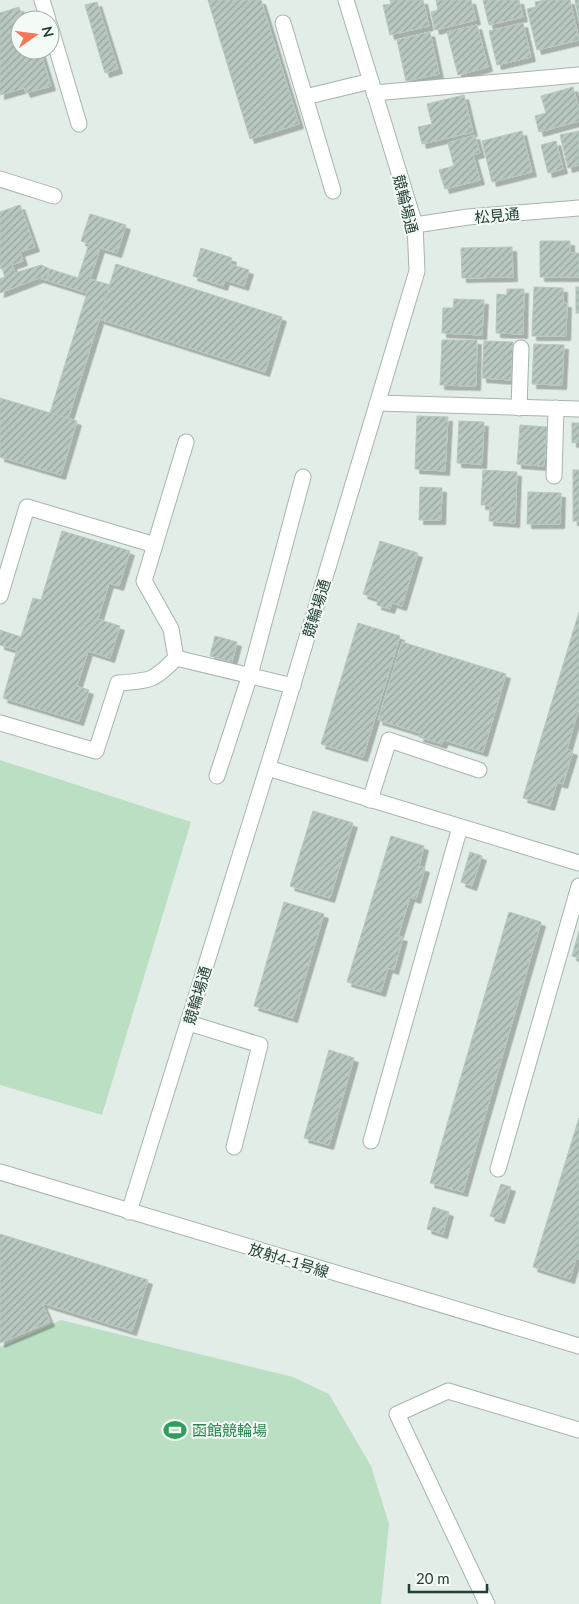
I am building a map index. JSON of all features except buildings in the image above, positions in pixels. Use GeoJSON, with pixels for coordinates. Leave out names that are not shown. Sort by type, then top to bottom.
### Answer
{"type":"FeatureCollection","features":[{"type":"Feature","properties":{"kind":"street","name":"競輪場通"},"geometry":{"type":"LineString","coordinates":[[130,1212],[268,768],[417,271],[415,225],[346,0]]}},
{"type":"Feature","properties":{"kind":"street"},"geometry":{"type":"LineString","coordinates":[[283,23],[333,191]]}},
{"type":"Feature","properties":{"kind":"street"},"geometry":{"type":"LineString","coordinates":[[60,60],[79,124]]}},
{"type":"Feature","properties":{"kind":"street"},"geometry":{"type":"LineString","coordinates":[[305,97],[372,87],[579,75]]}},
{"type":"Feature","properties":{"kind":"street"},"geometry":{"type":"LineString","coordinates":[[0,179],[54,196]]}},
{"type":"Feature","properties":{"kind":"street","name":"松見通"},"geometry":{"type":"LineString","coordinates":[[415,225],[468,217],[579,208]]}},
{"type":"Feature","properties":{"kind":"street"},"geometry":{"type":"LineString","coordinates":[[519,408],[521,348]]}},
{"type":"Feature","properties":{"kind":"street"},"geometry":{"type":"LineString","coordinates":[[378,403],[579,409]]}},
{"type":"Feature","properties":{"kind":"street"},"geometry":{"type":"LineString","coordinates":[[554,476],[556,408]]}},
{"type":"Feature","properties":{"kind":"street"},"geometry":{"type":"LineString","coordinates":[[176,658],[171,629],[144,581],[186,442]]}},
{"type":"Feature","properties":{"kind":"street"},"geometry":{"type":"LineString","coordinates":[[217,776],[250,676],[303,477]]}},
{"type":"Feature","properties":{"kind":"street"},"geometry":{"type":"LineString","coordinates":[[0,596],[27,507],[155,545]]}},
{"type":"Feature","properties":{"kind":"street"},"geometry":{"type":"LineString","coordinates":[[176,658],[293,686]]}},
{"type":"Feature","properties":{"kind":"street"},"geometry":{"type":"LineString","coordinates":[[0,722],[96,751],[118,683],[140,682],[159,676],[176,658]]}},
{"type":"Feature","properties":{"kind":"street"},"geometry":{"type":"LineString","coordinates":[[370,800],[389,740],[480,770]]}},
{"type":"Feature","properties":{"kind":"street"},"geometry":{"type":"LineString","coordinates":[[268,768],[579,864]]}},
{"type":"Feature","properties":{"kind":"street"},"geometry":{"type":"LineString","coordinates":[[371,1141],[460,827]]}},
{"type":"Feature","properties":{"kind":"street"},"geometry":{"type":"LineString","coordinates":[[498,1169],[579,886]]}},
{"type":"Feature","properties":{"kind":"street"},"geometry":{"type":"LineString","coordinates":[[189,1023],[260,1044],[234,1146]]}},
{"type":"Feature","properties":{"kind":"street","name":"放射4-1号線"},"geometry":{"type":"LineString","coordinates":[[0,1172],[579,1346]]}},
{"type":"Feature","properties":{"kind":"street"},"geometry":{"type":"LineString","coordinates":[[486,1604],[397,1414],[448,1391],[579,1430]]}},
{"type":"Feature","properties":{"kind":"green space"},"geometry":{"type":"Polygon","coordinates":[[[0,760],[191,822],[102,1115],[0,1085],[0,760]]]}},
{"type":"Feature","properties":{"kind":"green space","name":"函館競輪場"},"geometry":{"type":"Polygon","coordinates":[[[61,1320],[293,1377],[329,1394],[371,1466],[389,1524],[381,1604],[0,1604],[0,1347],[61,1320]]]}},
{"type":"Feature","properties":{"kind":"place","name":"函館競輪場"},"geometry":{"type":"Point","coordinates":[175,1430]}}]}
